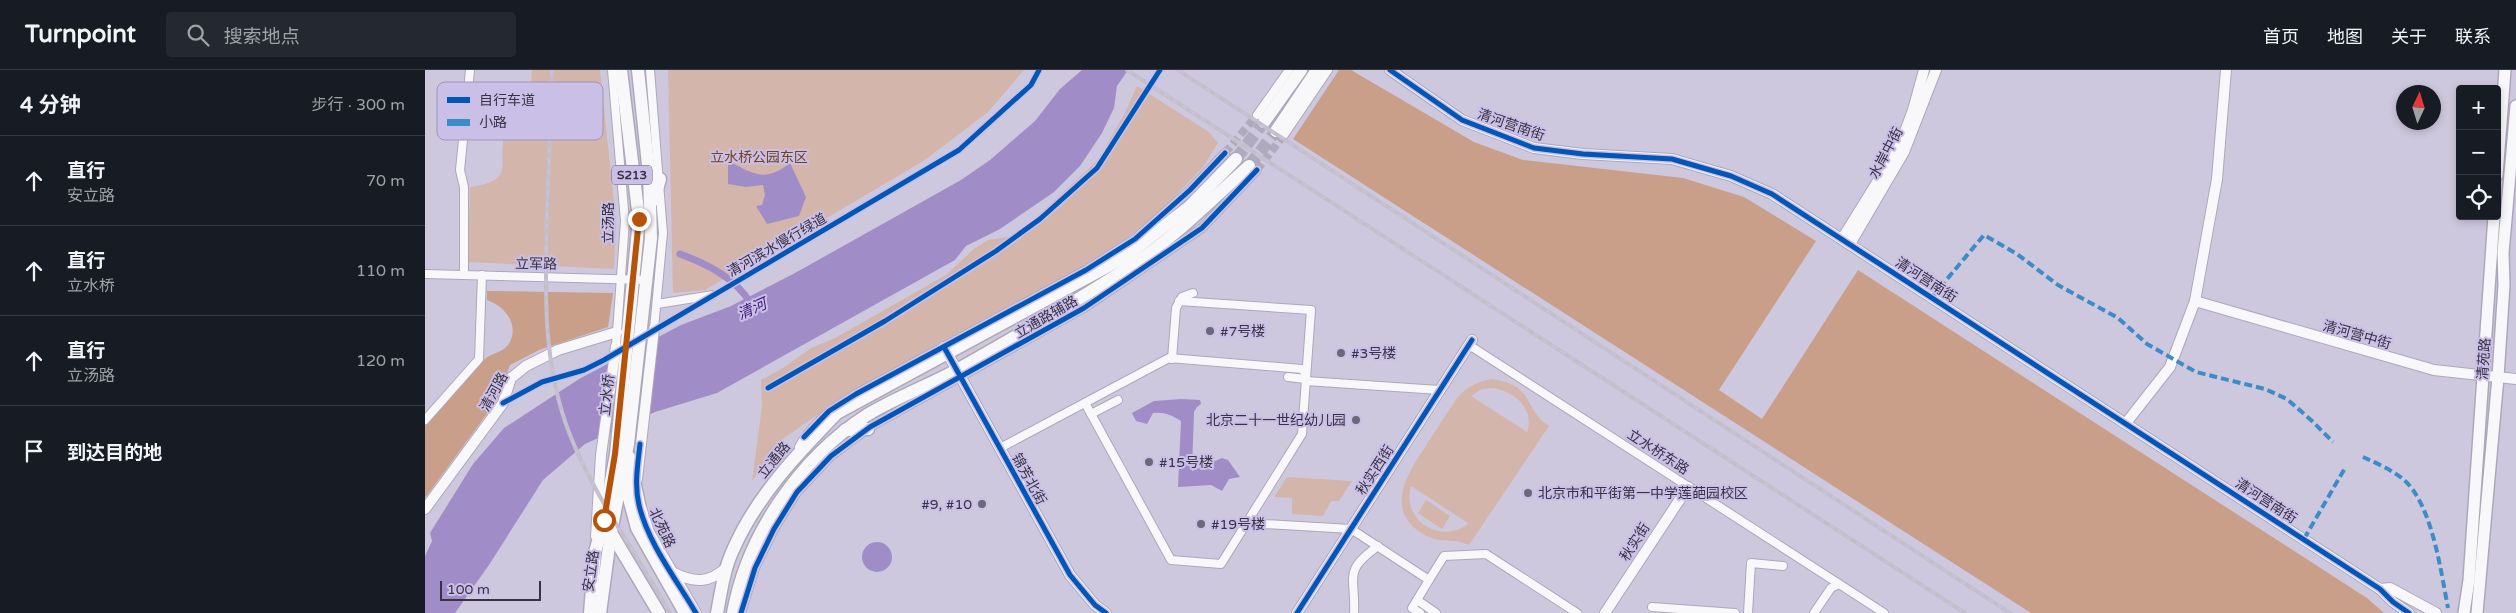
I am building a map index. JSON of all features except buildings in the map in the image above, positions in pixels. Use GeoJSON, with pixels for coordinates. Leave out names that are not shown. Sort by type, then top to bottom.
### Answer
{"type":"FeatureCollection","features":[{"type":"Feature","properties":{"kind":"main road","name":"立汤路"},"geometry":{"type":"LineString","coordinates":[[621,70],[639,219],[628,340]]}},
{"type":"Feature","properties":{"kind":"main road","name":"立汤路"},"geometry":{"type":"LineString","coordinates":[[638,70],[651,212],[634,279],[641,336]]}},
{"type":"Feature","properties":{"kind":"main road"},"geometry":{"type":"LineString","coordinates":[[1261,118],[1301,70]]}},
{"type":"Feature","properties":{"kind":"main road"},"geometry":{"type":"LineString","coordinates":[[1280,133],[1317,70]]}},
{"type":"Feature","properties":{"kind":"main road"},"geometry":{"type":"LineString","coordinates":[[2500,130],[2505,70]]}},
{"type":"Feature","properties":{"kind":"main road","name":"清苑路"},"geometry":{"type":"LineString","coordinates":[[2477,613],[2498,377],[2504,285],[2503,253],[2516,106]]}},
{"type":"Feature","properties":{"kind":"main road"},"geometry":{"type":"LineString","coordinates":[[620,150],[632,166]]}},
{"type":"Feature","properties":{"kind":"main road","name":"立通路"},"geometry":{"type":"LineString","coordinates":[[717,613],[732,551],[753,512],[789,463],[837,413],[946,351],[1125,257],[1189,207],[1231,156]]}},
{"type":"Feature","properties":{"kind":"main road","name":"立通路"},"geometry":{"type":"LineString","coordinates":[[733,613],[750,552],[759,537],[797,478],[845,430],[869,414],[959,374],[1134,264],[1176,233],[1253,168]]}},
{"type":"Feature","properties":{"kind":"main road"},"geometry":{"type":"LineString","coordinates":[[651,212],[660,179]]}},
{"type":"Feature","properties":{"kind":"main road","name":"清苑路"},"geometry":{"type":"LineString","coordinates":[[2464,613],[2469,580],[2494,220]]}},
{"type":"Feature","properties":{"kind":"main road"},"geometry":{"type":"LineString","coordinates":[[1145,267],[1160,245]]}},
{"type":"Feature","properties":{"kind":"main road","name":"立水桥"},"geometry":{"type":"LineString","coordinates":[[634,444],[641,336]]}},
{"type":"Feature","properties":{"kind":"main road","name":"立水桥"},"geometry":{"type":"LineString","coordinates":[[615,454],[628,340]]}},
{"type":"Feature","properties":{"kind":"main road"},"geometry":{"type":"LineString","coordinates":[[845,430],[868,429]]}},
{"type":"Feature","properties":{"kind":"main road"},"geometry":{"type":"LineString","coordinates":[[634,444],[639,504]]}},
{"type":"Feature","properties":{"kind":"main road","name":"安立路"},"geometry":{"type":"LineString","coordinates":[[600,613],[607,528],[618,470],[634,444]]}},
{"type":"Feature","properties":{"kind":"main road","name":"安立路"},"geometry":{"type":"LineString","coordinates":[[615,454],[618,470]]}},
{"type":"Feature","properties":{"kind":"main road"},"geometry":{"type":"LineString","coordinates":[[598,501],[618,470]]}},
{"type":"Feature","properties":{"kind":"main road","name":"北苑路"},"geometry":{"type":"LineString","coordinates":[[618,470],[632,514],[654,559],[685,613]]}},
{"type":"Feature","properties":{"kind":"main road"},"geometry":{"type":"LineString","coordinates":[[607,528],[659,613]]}},
{"type":"Feature","properties":{"kind":"main road","name":"安立路"},"geometry":{"type":"LineString","coordinates":[[590,613],[595,552],[607,528]]}},
{"type":"Feature","properties":{"kind":"street","name":"立汤路"},"geometry":{"type":"LineString","coordinates":[[612,70],[625,221],[634,279],[617,332],[615,346]]}},
{"type":"Feature","properties":{"kind":"street","name":"S213"},"geometry":{"type":"LineString","coordinates":[[650,70],[663,233],[654,328]]}},
{"type":"Feature","properties":{"kind":"street"},"geometry":{"type":"LineString","coordinates":[[1261,118],[1289,70]]}},
{"type":"Feature","properties":{"kind":"street"},"geometry":{"type":"LineString","coordinates":[[1280,133],[1328,70]]}},
{"type":"Feature","properties":{"kind":"street","name":"清河营南街"},"geometry":{"type":"LineString","coordinates":[[1390,70],[1462,120],[1534,148],[1583,154],[1672,159],[1693,163],[1731,176],[1772,194],[2380,589],[2393,602],[2409,613]]}},
{"type":"Feature","properties":{"kind":"street","name":"水岸中街"},"geometry":{"type":"LineString","coordinates":[[1846,242],[1899,147],[1913,110],[1924,70]]}},
{"type":"Feature","properties":{"kind":"street","name":"水岸中街"},"geometry":{"type":"LineString","coordinates":[[1846,242],[1904,152],[1936,70]]}},
{"type":"Feature","properties":{"kind":"street"},"geometry":{"type":"LineString","coordinates":[[2126,423],[2171,367],[2195,302],[2217,179],[2226,70]]}},
{"type":"Feature","properties":{"kind":"street"},"geometry":{"type":"LineString","coordinates":[[462,140],[459,170],[464,187],[464,274]]}},
{"type":"Feature","properties":{"kind":"street","name":"立通路辅路"},"geometry":{"type":"LineString","coordinates":[[741,613],[755,568],[774,529],[797,492],[831,456],[868,429],[959,374],[1084,308],[1145,267],[1202,228],[1253,168]]}},
{"type":"Feature","properties":{"kind":"street","name":"立军路"},"geometry":{"type":"LineString","coordinates":[[425,274],[634,279]]}},
{"type":"Feature","properties":{"kind":"street"},"geometry":{"type":"LineString","coordinates":[[425,420],[479,359],[482,275]]}},
{"type":"Feature","properties":{"kind":"street"},"geometry":{"type":"LineString","coordinates":[[1172,359],[1176,308],[1179,301],[1187,294],[1193,293]]}},
{"type":"Feature","properties":{"kind":"street"},"geometry":{"type":"LineString","coordinates":[[657,304],[713,295]]}},
{"type":"Feature","properties":{"kind":"street"},"geometry":{"type":"LineString","coordinates":[[1085,404],[1171,560],[1221,564],[1302,434],[1311,310],[1179,301]]}},
{"type":"Feature","properties":{"kind":"street","name":"清河营中街"},"geometry":{"type":"LineString","coordinates":[[2195,302],[2434,370],[2516,378]]}},
{"type":"Feature","properties":{"kind":"street"},"geometry":{"type":"LineString","coordinates":[[634,444],[654,328]]}},
{"type":"Feature","properties":{"kind":"street","name":"清河路"},"geometry":{"type":"LineString","coordinates":[[425,508],[503,402],[511,378],[526,366],[558,350],[617,332]]}},
{"type":"Feature","properties":{"kind":"street","name":"秋实西街"},"geometry":{"type":"LineString","coordinates":[[1297,613],[1470,342]]}},
{"type":"Feature","properties":{"kind":"street","name":"立水桥东路"},"geometry":{"type":"LineString","coordinates":[[1470,342],[1688,487],[1884,613]]}},
{"type":"Feature","properties":{"kind":"street","name":"立水桥"},"geometry":{"type":"LineString","coordinates":[[601,456],[615,346]]}},
{"type":"Feature","properties":{"kind":"street","name":"锦芳北街"},"geometry":{"type":"LineString","coordinates":[[946,351],[1070,575],[1095,605],[1106,613]]}},
{"type":"Feature","properties":{"kind":"street"},"geometry":{"type":"LineString","coordinates":[[1303,354],[1305,376]]}},
{"type":"Feature","properties":{"kind":"street"},"geometry":{"type":"LineString","coordinates":[[999,448],[1172,359],[1305,376],[1439,390]]}},
{"type":"Feature","properties":{"kind":"street"},"geometry":{"type":"LineString","coordinates":[[1288,377],[1305,376]]}},
{"type":"Feature","properties":{"kind":"street"},"geometry":{"type":"LineString","coordinates":[[1091,414],[1118,400]]}},
{"type":"Feature","properties":{"kind":"street","name":"安立路"},"geometry":{"type":"LineString","coordinates":[[595,552],[601,456]]}},
{"type":"Feature","properties":{"kind":"street","name":"秋实街"},"geometry":{"type":"LineString","coordinates":[[1605,613],[1688,487]]}},
{"type":"Feature","properties":{"kind":"street","name":"北苑路"},"geometry":{"type":"LineString","coordinates":[[639,504],[649,532],[696,613]]}},
{"type":"Feature","properties":{"kind":"street"},"geometry":{"type":"LineString","coordinates":[[1247,523],[1351,529],[1429,580]]}},
{"type":"Feature","properties":{"kind":"street"},"geometry":{"type":"LineString","coordinates":[[1354,613],[1354,594],[1351,579],[1353,571],[1364,557],[1378,546]]}},
{"type":"Feature","properties":{"kind":"street"},"geometry":{"type":"LineString","coordinates":[[1420,613],[1412,608],[1444,556],[1486,554],[1577,613]]}},
{"type":"Feature","properties":{"kind":"street"},"geometry":{"type":"LineString","coordinates":[[1748,613],[1751,563],[1783,566]]}},
{"type":"Feature","properties":{"kind":"street"},"geometry":{"type":"LineString","coordinates":[[671,572],[693,581],[715,578],[728,566]]}},
{"type":"Feature","properties":{"kind":"street"},"geometry":{"type":"LineString","coordinates":[[1814,613],[1831,588],[1839,584]]}},
{"type":"Feature","properties":{"kind":"street","name":"清河营南街"},"geometry":{"type":"LineString","coordinates":[[2380,589],[2390,588],[2437,613]]}},
{"type":"Feature","properties":{"kind":"street"},"geometry":{"type":"LineString","coordinates":[[1417,600],[1436,613]]}},
{"type":"Feature","properties":{"kind":"street"},"geometry":{"type":"LineString","coordinates":[[1652,606],[1735,613]]}},
{"type":"Feature","properties":{"kind":"green space"},"geometry":{"type":"Polygon","coordinates":[[[532,70],[600,70],[601,82],[531,82],[532,70]]]}},
{"type":"Feature","properties":{"kind":"green space","name":"立水桥公园东区"},"geometry":{"type":"Polygon","coordinates":[[[668,70],[1024,70],[988,112],[925,160],[705,290],[673,293],[668,70]]]}},
{"type":"Feature","properties":{"kind":"green space"},"geometry":{"type":"Polygon","coordinates":[[[1137,86],[1209,132],[1218,143],[1203,167],[1158,214],[1108,253],[1016,306],[968,329],[836,402],[784,438],[752,481],[762,406],[761,380],[783,368],[811,348],[835,338],[946,275],[974,249],[988,240],[1008,237],[1031,222],[1098,160],[1125,113],[1137,86]]]}},
{"type":"Feature","properties":{"kind":"green space"},"geometry":{"type":"Polygon","coordinates":[[[603,98],[616,222],[614,269],[468,262],[470,187],[495,180],[500,175],[504,140],[603,140],[603,98]]]}},
{"type":"Feature","properties":{"kind":"green space"},"geometry":{"type":"Polygon","coordinates":[[[1491,379],[1515,386],[1527,398],[1535,412],[1549,426],[1469,545],[1457,541],[1430,538],[1412,525],[1404,515],[1403,491],[1407,479],[1420,455],[1457,398],[1476,383],[1491,379]],[[1494,388],[1482,389],[1471,396],[1527,432],[1529,424],[1526,409],[1509,393],[1494,388]],[[1411,486],[1409,498],[1412,509],[1418,519],[1426,526],[1447,532],[1469,523],[1468,523],[1411,486]]]}},
{"type":"Feature","properties":{"kind":"green space"},"geometry":{"type":"Polygon","coordinates":[[[1287,477],[1352,481],[1339,501],[1331,501],[1323,516],[1292,514],[1292,498],[1274,497],[1287,477]]]}},
{"type":"Feature","properties":{"kind":"green space"},"geometry":{"type":"Polygon","coordinates":[[[1426,500],[1450,516],[1442,529],[1418,513],[1426,500]]]}},
{"type":"Feature","properties":{"kind":"shaded area"},"geometry":{"type":"Polygon","coordinates":[[[1339,70],[1351,70],[1474,142],[1523,160],[1683,178],[1744,197],[1816,241],[1719,390],[1762,419],[1858,270],[2367,598],[2384,613],[2031,613],[1293,139],[1339,70]]]}},
{"type":"Feature","properties":{"kind":"shaded area"},"geometry":{"type":"Polygon","coordinates":[[[487,291],[613,293],[608,327],[539,350],[510,365],[497,400],[425,498],[425,426],[485,359],[508,346],[510,342],[513,328],[511,322],[499,306],[487,300],[487,291]]]}},
{"type":"Feature","properties":{"kind":"water","name":"清河"},"geometry":{"type":"Polygon","coordinates":[[[1082,70],[1128,70],[1117,86],[1114,108],[1102,133],[1080,166],[1054,192],[1000,229],[966,246],[955,260],[717,393],[655,412],[585,444],[543,480],[489,565],[455,613],[425,613],[425,556],[432,541],[430,533],[473,464],[504,428],[579,379],[681,325],[731,306],[795,273],[961,180],[990,160],[1035,121],[1060,89],[1082,70]]]}},
{"type":"Feature","properties":{"kind":"water"},"geometry":{"type":"Polygon","coordinates":[[[728,161],[753,173],[766,175],[790,163],[806,197],[799,216],[767,224],[756,206],[762,205],[765,195],[763,185],[746,187],[728,184],[728,161]]]}},
{"type":"Feature","properties":{"kind":"water"},"geometry":{"type":"Polygon","coordinates":[[[1200,400],[1201,404],[1194,412],[1192,471],[1222,458],[1228,460],[1240,477],[1229,479],[1222,491],[1211,485],[1178,487],[1181,421],[1168,414],[1153,413],[1147,424],[1136,421],[1132,413],[1154,401],[1200,400]]]}},
{"type":"Feature","properties":{"kind":"water"},"geometry":{"type":"Polygon","coordinates":[[[877,542],[887,547],[892,557],[887,567],[877,572],[867,567],[862,557],[867,547],[877,542]]]}},
{"type":"Feature","properties":{"kind":"waterway","name":"清河"},"geometry":{"type":"LineString","coordinates":[[680,254],[710,267],[729,279],[751,304]]}},
{"type":"Feature","properties":{"kind":"tunnel"},"geometry":{"type":"LineString","coordinates":[[1225,153],[1257,115]]}},
{"type":"Feature","properties":{"kind":"tunnel"},"geometry":{"type":"LineString","coordinates":[[1236,159],[1264,122]]}},
{"type":"Feature","properties":{"kind":"tunnel"},"geometry":{"type":"LineString","coordinates":[[1249,166],[1276,131]]}},
{"type":"Feature","properties":{"kind":"tunnel"},"geometry":{"type":"LineString","coordinates":[[1257,170],[1284,135]]}},
{"type":"Feature","properties":{"kind":"railway"},"geometry":{"type":"LineString","coordinates":[[552,70],[552,82]]}},
{"type":"Feature","properties":{"kind":"railway"},"geometry":{"type":"LineString","coordinates":[[1127,70],[1965,613]]}},
{"type":"Feature","properties":{"kind":"railway"},"geometry":{"type":"LineString","coordinates":[[1178,70],[2010,613]]}},
{"type":"Feature","properties":{"kind":"railway"},"geometry":{"type":"LineString","coordinates":[[550,140],[546,298],[547,326],[554,381],[570,435],[580,458],[604,503],[670,613]]}},
{"type":"Feature","properties":{"kind":"marked path"},"geometry":{"type":"LineString","coordinates":[[1932,297],[1984,235],[2017,254],[2058,285],[2118,318],[2147,344],[2196,372],[2265,389],[2287,399],[2333,442]]}},
{"type":"Feature","properties":{"kind":"marked path"},"geometry":{"type":"LineString","coordinates":[[2363,457],[2403,479],[2413,490],[2421,504],[2434,539],[2448,608]]}},
{"type":"Feature","properties":{"kind":"marked path"},"geometry":{"type":"LineString","coordinates":[[2304,539],[2345,468]]}},
{"type":"Feature","properties":{"kind":"cycle path","name":"清河滨水慢行绿道"},"geometry":{"type":"LineString","coordinates":[[503,403],[542,382],[584,370],[604,360],[959,150],[1031,85],[1039,70]]}},
{"type":"Feature","properties":{"kind":"cycle path"},"geometry":{"type":"LineString","coordinates":[[768,388],[885,321],[996,251],[1040,219],[1097,168],[1160,70]]}},
{"type":"Feature","properties":{"kind":"cycle path"},"geometry":{"type":"LineString","coordinates":[[1390,70],[1462,120],[1534,148],[1583,154],[1672,159],[1731,176],[1772,194],[2380,589],[2393,602],[2409,613]]}},
{"type":"Feature","properties":{"kind":"cycle path"},"geometry":{"type":"LineString","coordinates":[[804,437],[829,411],[856,394],[1086,270],[1135,239],[1190,190],[1225,153]]}},
{"type":"Feature","properties":{"kind":"cycle path"},"geometry":{"type":"LineString","coordinates":[[741,613],[755,568],[774,529],[797,492],[831,456],[870,427],[1084,308],[1202,228],[1257,170]]}},
{"type":"Feature","properties":{"kind":"cycle path"},"geometry":{"type":"LineString","coordinates":[[1297,613],[1472,340]]}},
{"type":"Feature","properties":{"kind":"cycle path"},"geometry":{"type":"LineString","coordinates":[[944,347],[1070,575],[1095,605],[1106,613]]}},
{"type":"Feature","properties":{"kind":"cycle path"},"geometry":{"type":"LineString","coordinates":[[640,444],[637,489],[643,519],[663,560],[696,613]]}},
{"type":"Feature","properties":{"kind":"place","name":"#7号楼"},"geometry":{"type":"Point","coordinates":[1210,331]}},
{"type":"Feature","properties":{"kind":"place","name":"#3号楼"},"geometry":{"type":"Point","coordinates":[1341,353]}},
{"type":"Feature","properties":{"kind":"place","name":"北京二十一世纪幼儿园"},"geometry":{"type":"Point","coordinates":[1356,420]}},
{"type":"Feature","properties":{"kind":"place","name":"#15号楼"},"geometry":{"type":"Point","coordinates":[1149,462]}},
{"type":"Feature","properties":{"kind":"place","name":"北京市和平街第一中学莲葩园校区"},"geometry":{"type":"Point","coordinates":[1528,493]}},
{"type":"Feature","properties":{"kind":"place","name":"#9, #10"},"geometry":{"type":"Point","coordinates":[982,504]}},
{"type":"Feature","properties":{"kind":"place","name":"#19号楼"},"geometry":{"type":"Point","coordinates":[1201,524]}},
{"type":"Feature","properties":{"kind":"route"},"geometry":{"type":"LineString","coordinates":[[604,520],[615,454],[639,219]]}}]}
